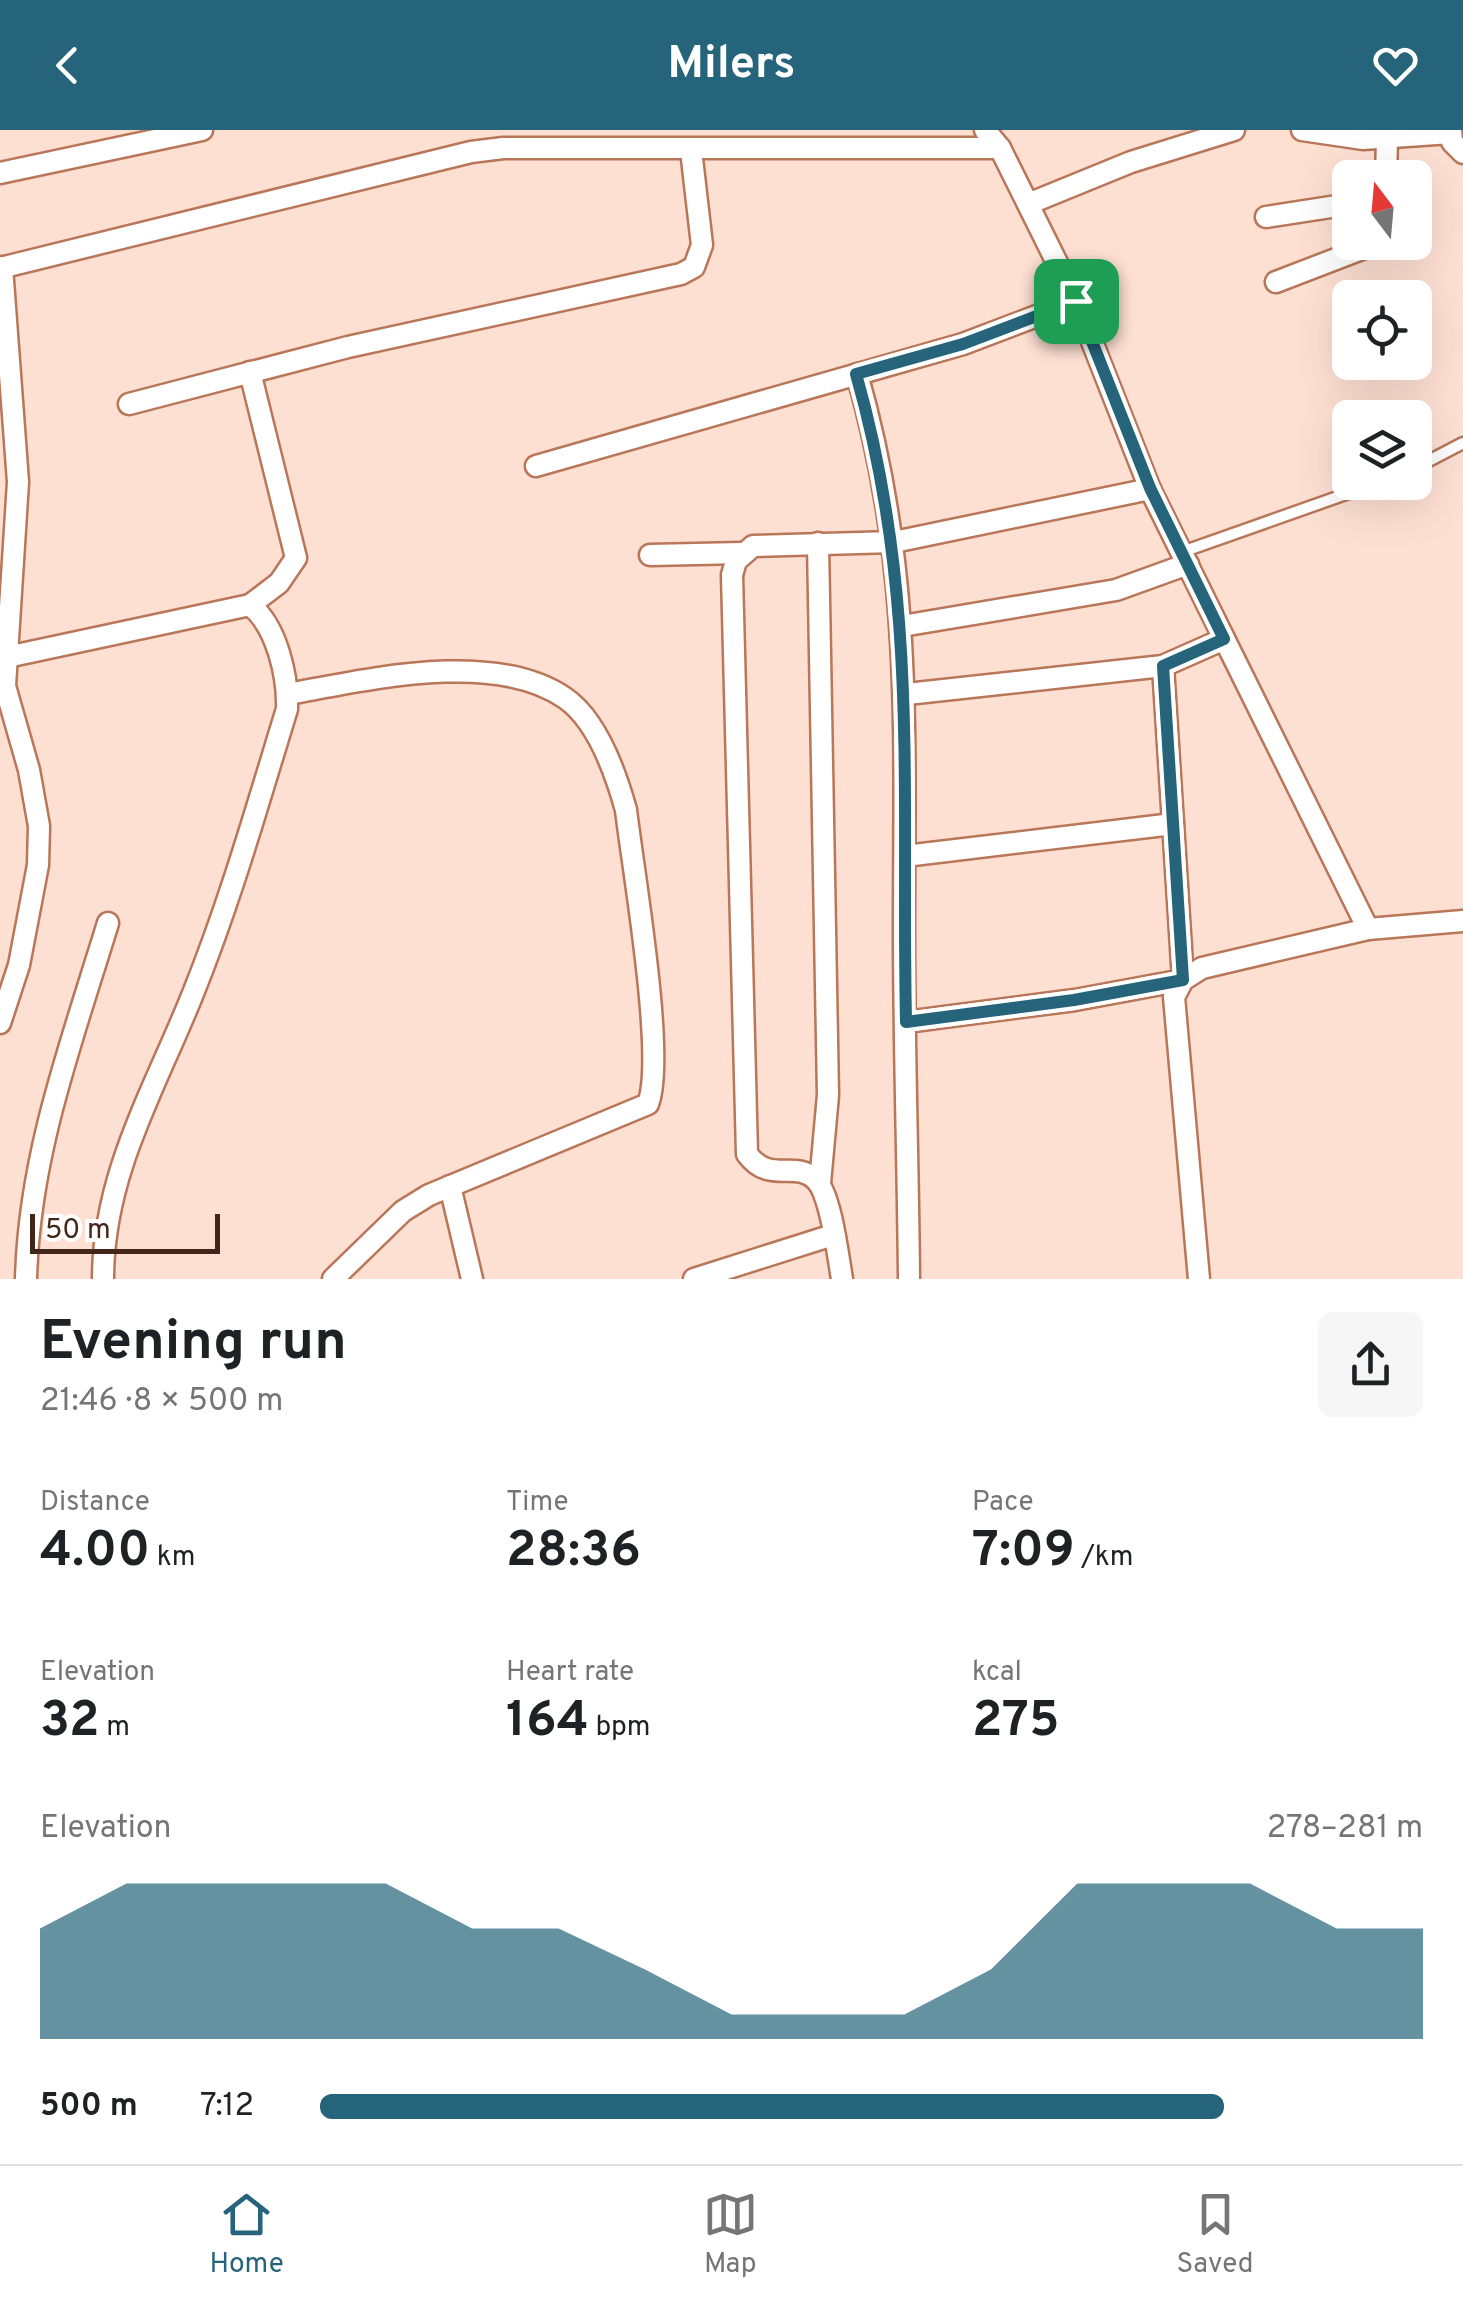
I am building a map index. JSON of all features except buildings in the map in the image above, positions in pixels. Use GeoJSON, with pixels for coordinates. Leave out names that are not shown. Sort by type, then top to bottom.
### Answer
{"type":"FeatureCollection","features":[{"type":"Feature","properties":{"kind":"street"},"geometry":{"type":"LineString","coordinates":[[985,130],[1000,148],[1076,301],[1150,488],[1368,929]]}},
{"type":"Feature","properties":{"kind":"street"},"geometry":{"type":"LineString","coordinates":[[1028,204],[1181,139],[1234,130]]}},
{"type":"Feature","properties":{"kind":"street"},"geometry":{"type":"LineString","coordinates":[[1302,130],[1387,139],[1451,132],[1456,150],[1463,153]]}},
{"type":"Feature","properties":{"kind":"street"},"geometry":{"type":"LineString","coordinates":[[0,173],[196,131]]}},
{"type":"Feature","properties":{"kind":"street"},"geometry":{"type":"LineString","coordinates":[[1386,160],[1387,139]]}},
{"type":"Feature","properties":{"kind":"street"},"geometry":{"type":"LineString","coordinates":[[0,1023],[19,965],[38,865],[38,826],[29,770],[5,686],[7,568],[18,482],[1,268],[471,152],[1000,148]]}},
{"type":"Feature","properties":{"kind":"street"},"geometry":{"type":"LineString","coordinates":[[129,404],[250,372],[681,274],[694,267],[702,245],[691,150]]}},
{"type":"Feature","properties":{"kind":"street"},"geometry":{"type":"LineString","coordinates":[[1266,217],[1332,207]]}},
{"type":"Feature","properties":{"kind":"street"},"geometry":{"type":"LineString","coordinates":[[1276,282],[1333,260]]}},
{"type":"Feature","properties":{"kind":"street"},"geometry":{"type":"LineString","coordinates":[[536,466],[963,344],[1076,301]]}},
{"type":"Feature","properties":{"kind":"street"},"geometry":{"type":"LineString","coordinates":[[7,657],[250,605],[292,570],[296,558],[250,372]]}},
{"type":"Feature","properties":{"kind":"street"},"geometry":{"type":"LineString","coordinates":[[856,374],[880,457],[894,542],[907,694],[910,1279]]}},
{"type":"Feature","properties":{"kind":"street"},"geometry":{"type":"LineString","coordinates":[[820,1183],[807,1173],[770,1172],[757,1167],[747,1154],[744,1132],[732,575],[742,553],[752,546],[894,542],[1150,488]]}},
{"type":"Feature","properties":{"kind":"street"},"geometry":{"type":"LineString","coordinates":[[818,543],[828,1095],[820,1183],[842,1279]]}},
{"type":"Feature","properties":{"kind":"street"},"geometry":{"type":"LineString","coordinates":[[650,555],[742,553]]}},
{"type":"Feature","properties":{"kind":"street"},"geometry":{"type":"LineString","coordinates":[[902,626],[1116,590],[1185,558]]}},
{"type":"Feature","properties":{"kind":"street"},"geometry":{"type":"LineString","coordinates":[[103,1279],[110,1204],[120,1162],[212,944],[287,709],[288,694],[267,624],[250,605]]}},
{"type":"Feature","properties":{"kind":"street"},"geometry":{"type":"LineString","coordinates":[[907,694],[1163,666],[1224,639]]}},
{"type":"Feature","properties":{"kind":"street"},"geometry":{"type":"LineString","coordinates":[[1163,666],[1183,980],[1174,996],[1199,1279]]}},
{"type":"Feature","properties":{"kind":"street"},"geometry":{"type":"LineString","coordinates":[[288,694],[438,672],[522,680],[568,700],[587,722],[618,783],[626,810],[651,1025],[653,1091],[648,1104],[450,1186],[403,1211],[334,1279]]}},
{"type":"Feature","properties":{"kind":"street"},"geometry":{"type":"LineString","coordinates":[[905,856],[1173,824]]}},
{"type":"Feature","properties":{"kind":"street"},"geometry":{"type":"LineString","coordinates":[[906,1022],[1074,1000],[1183,980],[1202,968],[1368,929],[1463,921]]}},
{"type":"Feature","properties":{"kind":"street"},"geometry":{"type":"LineString","coordinates":[[26,1279],[27,1232],[41,1143],[108,923]]}},
{"type":"Feature","properties":{"kind":"street"},"geometry":{"type":"LineString","coordinates":[[450,1186],[472,1279]]}},
{"type":"Feature","properties":{"kind":"street"},"geometry":{"type":"LineString","coordinates":[[694,1279],[833,1235]]}},
{"type":"Feature","properties":{"kind":"lane"},"geometry":{"type":"LineString","coordinates":[[1432,459],[1463,443]]}},
{"type":"Feature","properties":{"kind":"lane"},"geometry":{"type":"LineString","coordinates":[[1185,558],[1334,500]]}},
{"type":"Feature","properties":{"kind":"route"},"geometry":{"type":"LineString","coordinates":[[1076,301],[1150,488],[1224,639],[1163,666],[1183,980],[1074,1000],[906,1022],[907,694],[900,598],[880,457],[856,374],[963,344],[1076,301]]}}]}
